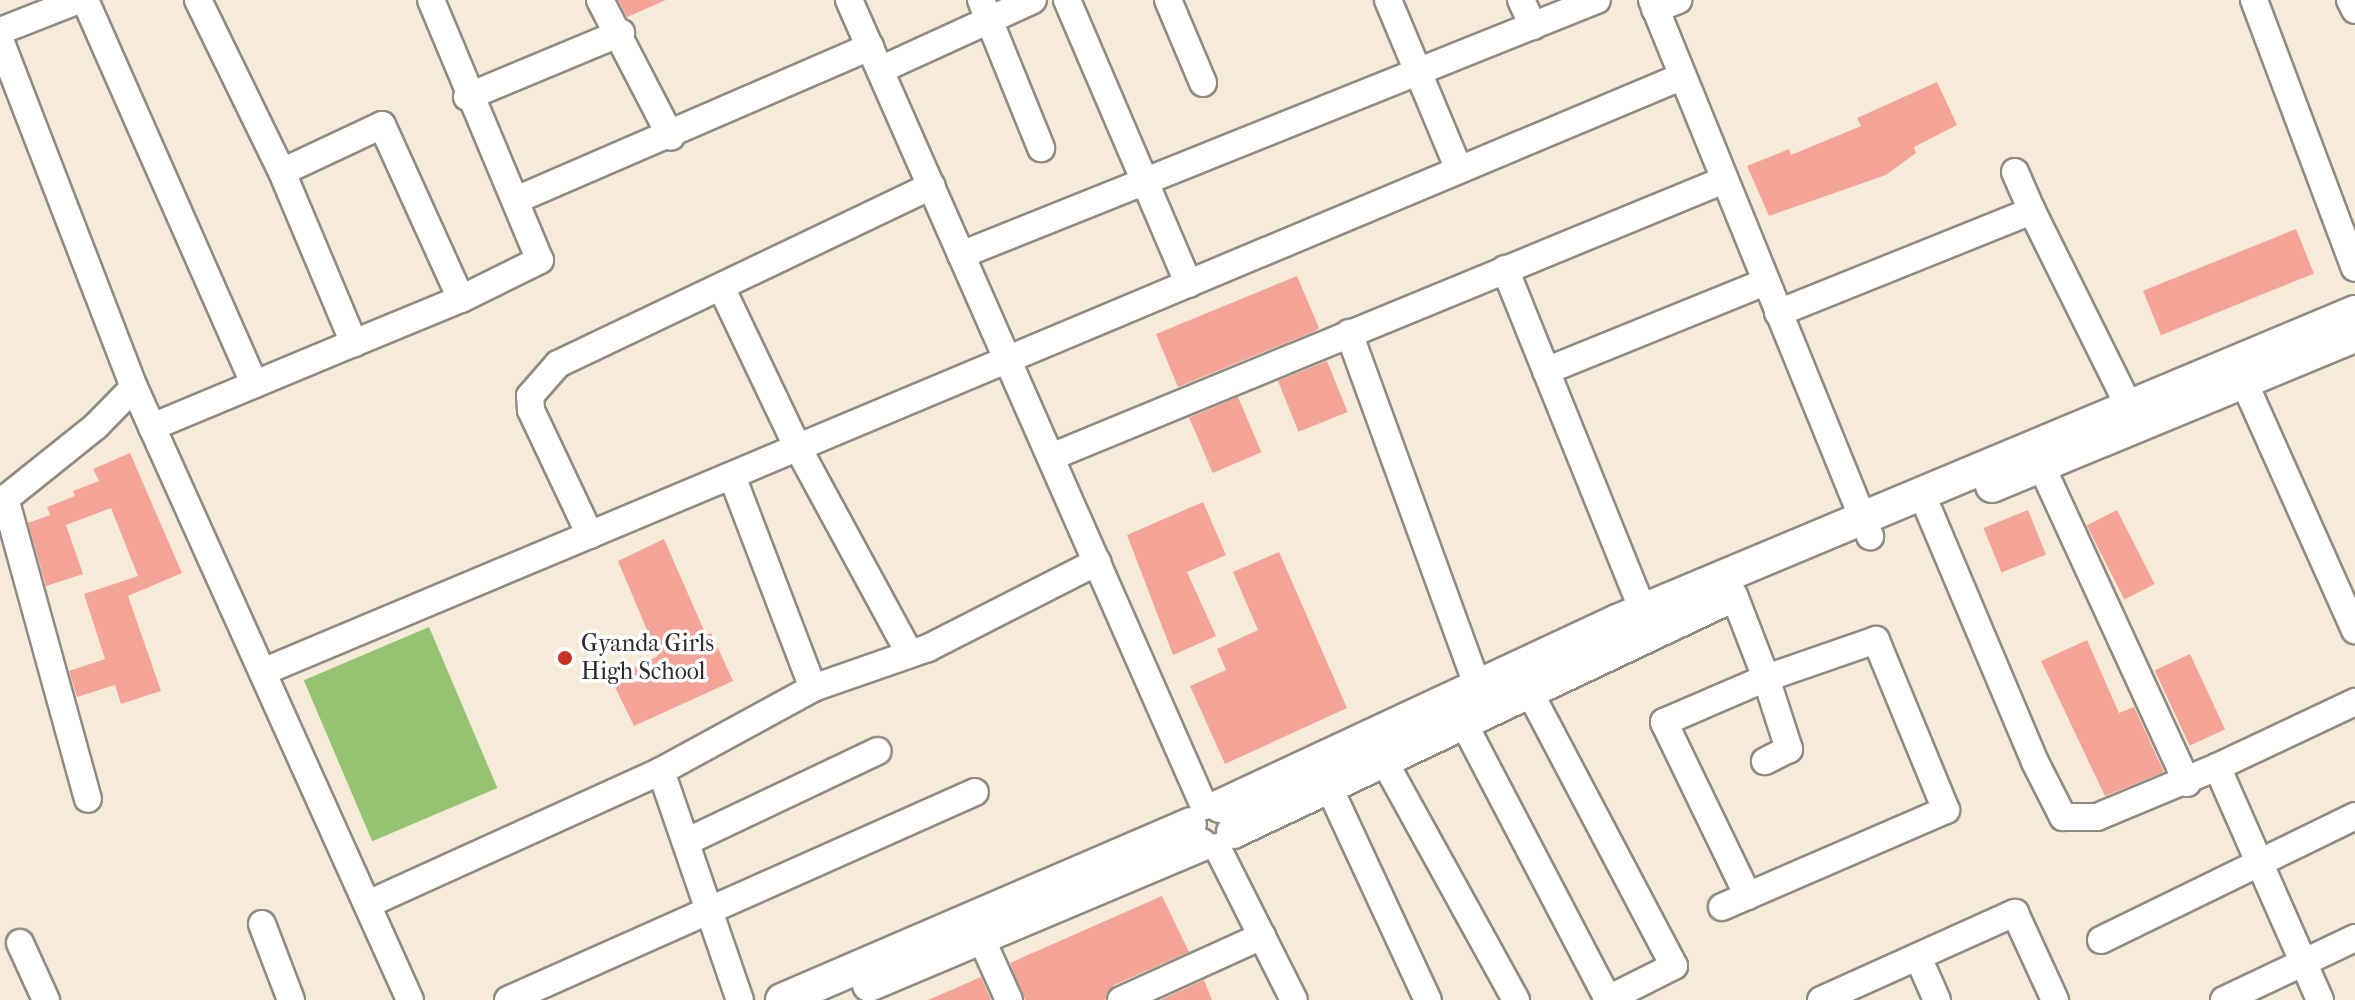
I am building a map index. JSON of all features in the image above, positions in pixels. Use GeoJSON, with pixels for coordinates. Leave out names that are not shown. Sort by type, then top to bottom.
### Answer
{"type":"FeatureCollection","features":[{"type":"Feature","properties":{"kind":"main road"},"geometry":{"type":"LineString","coordinates":[[782,1000],[1211,827],[1328,785],[1734,595],[1866,526],[2128,404],[2355,312]]}},
{"type":"Feature","properties":{"kind":"main road"},"geometry":{"type":"LineString","coordinates":[[834,1000],[981,938],[1211,827],[1478,687],[1643,610],[1866,526],[1929,511],[2355,336]]}},
{"type":"Feature","properties":{"kind":"street"},"geometry":{"type":"LineString","coordinates":[[0,31],[82,0],[254,384]]}},
{"type":"Feature","properties":{"kind":"street"},"geometry":{"type":"LineString","coordinates":[[198,0],[282,172],[354,343]]}},
{"type":"Feature","properties":{"kind":"street"},"geometry":{"type":"LineString","coordinates":[[152,427],[461,299],[540,260],[516,200],[467,97],[431,0]]}},
{"type":"Feature","properties":{"kind":"street"},"geometry":{"type":"LineString","coordinates":[[600,0],[621,33],[671,137]]}},
{"type":"Feature","properties":{"kind":"street"},"geometry":{"type":"LineString","coordinates":[[849,0],[1211,827],[1294,1000]]}},
{"type":"Feature","properties":{"kind":"street"},"geometry":{"type":"LineString","coordinates":[[516,200],[875,58],[986,10],[1033,0]]}},
{"type":"Feature","properties":{"kind":"street"},"geometry":{"type":"LineString","coordinates":[[1067,0],[1147,180],[1189,284]]}},
{"type":"Feature","properties":{"kind":"street"},"geometry":{"type":"LineString","coordinates":[[1168,0],[1203,83]]}},
{"type":"Feature","properties":{"kind":"street"},"geometry":{"type":"LineString","coordinates":[[1388,0],[1459,170]]}},
{"type":"Feature","properties":{"kind":"street"},"geometry":{"type":"LineString","coordinates":[[1521,0],[1533,26]]}},
{"type":"Feature","properties":{"kind":"street"},"geometry":{"type":"LineString","coordinates":[[961,255],[1597,0]]}},
{"type":"Feature","properties":{"kind":"street"},"geometry":{"type":"LineString","coordinates":[[2254,0],[2355,268]]}},
{"type":"Feature","properties":{"kind":"street"},"geometry":{"type":"LineString","coordinates":[[2350,0],[2355,10]]}},
{"type":"Feature","properties":{"kind":"street"},"geometry":{"type":"LineString","coordinates":[[1662,3],[1681,77],[1866,526]]}},
{"type":"Feature","properties":{"kind":"street"},"geometry":{"type":"LineString","coordinates":[[986,10],[1041,148]]}},
{"type":"Feature","properties":{"kind":"street"},"geometry":{"type":"LineString","coordinates":[[467,97],[621,33]]}},
{"type":"Feature","properties":{"kind":"street"},"geometry":{"type":"LineString","coordinates":[[0,40],[9,89],[134,387],[265,671],[410,1000]]}},
{"type":"Feature","properties":{"kind":"street"},"geometry":{"type":"LineString","coordinates":[[265,671],[1681,77]]}},
{"type":"Feature","properties":{"kind":"street"},"geometry":{"type":"LineString","coordinates":[[282,172],[382,125],[461,299]]}},
{"type":"Feature","properties":{"kind":"street"},"geometry":{"type":"LineString","coordinates":[[2015,172],[2128,404]]}},
{"type":"Feature","properties":{"kind":"street"},"geometry":{"type":"LineString","coordinates":[[1051,457],[1724,180]]}},
{"type":"Feature","properties":{"kind":"street"},"geometry":{"type":"LineString","coordinates":[[590,535],[531,410],[530,396],[558,364],[722,289],[932,186]]}},
{"type":"Feature","properties":{"kind":"street"},"geometry":{"type":"LineString","coordinates":[[1778,313],[2032,211]]}},
{"type":"Feature","properties":{"kind":"street"},"geometry":{"type":"LineString","coordinates":[[1505,269],[1643,610]]}},
{"type":"Feature","properties":{"kind":"street"},"geometry":{"type":"LineString","coordinates":[[1546,371],[1765,282]]}},
{"type":"Feature","properties":{"kind":"street"},"geometry":{"type":"LineString","coordinates":[[722,289],[798,448],[908,651]]}},
{"type":"Feature","properties":{"kind":"street"},"geometry":{"type":"LineString","coordinates":[[1349,333],[1478,687]]}},
{"type":"Feature","properties":{"kind":"street"},"geometry":{"type":"LineString","coordinates":[[2244,382],[2355,630]]}},
{"type":"Feature","properties":{"kind":"street"},"geometry":{"type":"LineString","coordinates":[[88,799],[2,500],[96,426],[134,387]]}},
{"type":"Feature","properties":{"kind":"street"},"geometry":{"type":"LineString","coordinates":[[2041,465],[2187,783]]}},
{"type":"Feature","properties":{"kind":"street"},"geometry":{"type":"LineString","coordinates":[[732,476],[813,688]]}},
{"type":"Feature","properties":{"kind":"street"},"geometry":{"type":"LineString","coordinates":[[1929,511],[2035,762],[2063,817],[2097,817],[2187,783],[2355,702]]}},
{"type":"Feature","properties":{"kind":"street"},"geometry":{"type":"LineString","coordinates":[[368,904],[661,771],[813,688],[908,651],[928,648],[1097,562]]}},
{"type":"Feature","properties":{"kind":"street"},"geometry":{"type":"LineString","coordinates":[[1734,595],[1789,749],[1765,761]]}},
{"type":"Feature","properties":{"kind":"street"},"geometry":{"type":"LineString","coordinates":[[1722,907],[1748,896],[1946,810],[1876,640],[1766,678],[1664,722],[1748,896]]}},
{"type":"Feature","properties":{"kind":"street"},"geometry":{"type":"LineString","coordinates":[[1462,720],[1607,1000],[1674,966],[1528,689]]}},
{"type":"Feature","properties":{"kind":"street"},"geometry":{"type":"LineString","coordinates":[[686,842],[878,751]]}},
{"type":"Feature","properties":{"kind":"street"},"geometry":{"type":"LineString","coordinates":[[1383,759],[1516,1000]]}},
{"type":"Feature","properties":{"kind":"street"},"geometry":{"type":"LineString","coordinates":[[2217,767],[2320,1000]]}},
{"type":"Feature","properties":{"kind":"street"},"geometry":{"type":"LineString","coordinates":[[661,771],[740,1000]]}},
{"type":"Feature","properties":{"kind":"street"},"geometry":{"type":"LineString","coordinates":[[1328,785],[1428,1000]]}},
{"type":"Feature","properties":{"kind":"street"},"geometry":{"type":"LineString","coordinates":[[508,1000],[975,792]]}},
{"type":"Feature","properties":{"kind":"street"},"geometry":{"type":"LineString","coordinates":[[2101,940],[2355,816]]}},
{"type":"Feature","properties":{"kind":"street"},"geometry":{"type":"LineString","coordinates":[[1821,1000],[2015,913],[2055,1000]]}},
{"type":"Feature","properties":{"kind":"street"},"geometry":{"type":"LineString","coordinates":[[262,924],[291,1000]]}},
{"type":"Feature","properties":{"kind":"street"},"geometry":{"type":"LineString","coordinates":[[1121,1000],[1262,936]]}},
{"type":"Feature","properties":{"kind":"street"},"geometry":{"type":"LineString","coordinates":[[981,938],[1009,1000]]}},
{"type":"Feature","properties":{"kind":"street"},"geometry":{"type":"LineString","coordinates":[[2224,1000],[2355,938]]}},
{"type":"Feature","properties":{"kind":"street"},"geometry":{"type":"LineString","coordinates":[[20,943],[46,1000]]}},
{"type":"Feature","properties":{"kind":"street"},"geometry":{"type":"LineString","coordinates":[[1918,957],[1937,1000]]}},
{"type":"Feature","properties":{"kind":"green space"},"geometry":{"type":"Polygon","coordinates":[[[429,627],[497,788],[372,841],[304,680],[429,627]]]}},
{"type":"Feature","properties":{"kind":"building"},"geometry":{"type":"Polygon","coordinates":[[[618,0],[666,0],[627,17],[618,0]]]}},
{"type":"Feature","properties":{"kind":"building"},"geometry":{"type":"Polygon","coordinates":[[[1937,82],[1957,125],[1914,147],[1916,153],[1886,175],[1769,216],[1747,166],[1789,149],[1791,155],[1861,126],[1857,118],[1937,82]]]}},
{"type":"Feature","properties":{"kind":"building"},"geometry":{"type":"Polygon","coordinates":[[[2296,229],[2314,274],[2161,335],[2143,291],[2296,229]]]}},
{"type":"Feature","properties":{"kind":"building"},"geometry":{"type":"Polygon","coordinates":[[[1297,276],[1319,328],[1178,387],[1156,334],[1297,276]]]}},
{"type":"Feature","properties":{"kind":"building"},"geometry":{"type":"Polygon","coordinates":[[[1327,361],[1348,412],[1298,432],[1278,381],[1327,361]]]}},
{"type":"Feature","properties":{"kind":"building"},"geometry":{"type":"Polygon","coordinates":[[[1238,397],[1261,452],[1213,473],[1189,418],[1238,397]]]}},
{"type":"Feature","properties":{"kind":"building"},"geometry":{"type":"Polygon","coordinates":[[[130,453],[182,573],[128,596],[161,691],[121,704],[115,685],[77,697],[69,671],[105,659],[84,594],[138,576],[111,508],[66,525],[83,574],[46,586],[28,523],[50,515],[47,507],[75,496],[73,491],[99,481],[93,469],[130,453]]]}},
{"type":"Feature","properties":{"kind":"building"},"geometry":{"type":"Polygon","coordinates":[[[1203,502],[1226,555],[1187,572],[1216,636],[1173,655],[1127,535],[1203,502]]]}},
{"type":"Feature","properties":{"kind":"building"},"geometry":{"type":"Polygon","coordinates":[[[2028,510],[2046,555],[2001,572],[1983,528],[2028,510]]]}},
{"type":"Feature","properties":{"kind":"building"},"geometry":{"type":"Polygon","coordinates":[[[2117,510],[2155,584],[2124,599],[2087,525],[2117,510]]]}},
{"type":"Feature","properties":{"kind":"building"},"geometry":{"type":"Polygon","coordinates":[[[664,539],[706,635],[711,633],[733,681],[634,726],[611,679],[658,656],[618,561],[664,539]]]}},
{"type":"Feature","properties":{"kind":"building"},"geometry":{"type":"Polygon","coordinates":[[[1279,552],[1347,708],[1225,764],[1190,686],[1226,670],[1217,649],[1258,630],[1233,572],[1279,552]]]}},
{"type":"Feature","properties":{"kind":"building"},"geometry":{"type":"Polygon","coordinates":[[[2087,640],[2119,713],[2134,707],[2164,772],[2105,796],[2041,661],[2087,640]]]}},
{"type":"Feature","properties":{"kind":"building"},"geometry":{"type":"Polygon","coordinates":[[[2190,654],[2225,729],[2190,746],[2155,670],[2190,654]]]}},
{"type":"Feature","properties":{"kind":"building"},"geometry":{"type":"Polygon","coordinates":[[[1162,896],[1189,952],[1114,985],[1105,1000],[1025,1000],[1010,963],[1162,896]]]}},
{"type":"Feature","properties":{"kind":"building"},"geometry":{"type":"Polygon","coordinates":[[[981,977],[991,1000],[928,1000],[981,977]]]}},
{"type":"Feature","properties":{"kind":"building"},"geometry":{"type":"Polygon","coordinates":[[[1204,980],[1212,1000],[1160,1000],[1204,980]]]}},
{"type":"Feature","properties":{"kind":"place","name":"Gyanda Girls High School"},"geometry":{"type":"Point","coordinates":[565,658]}}]}
